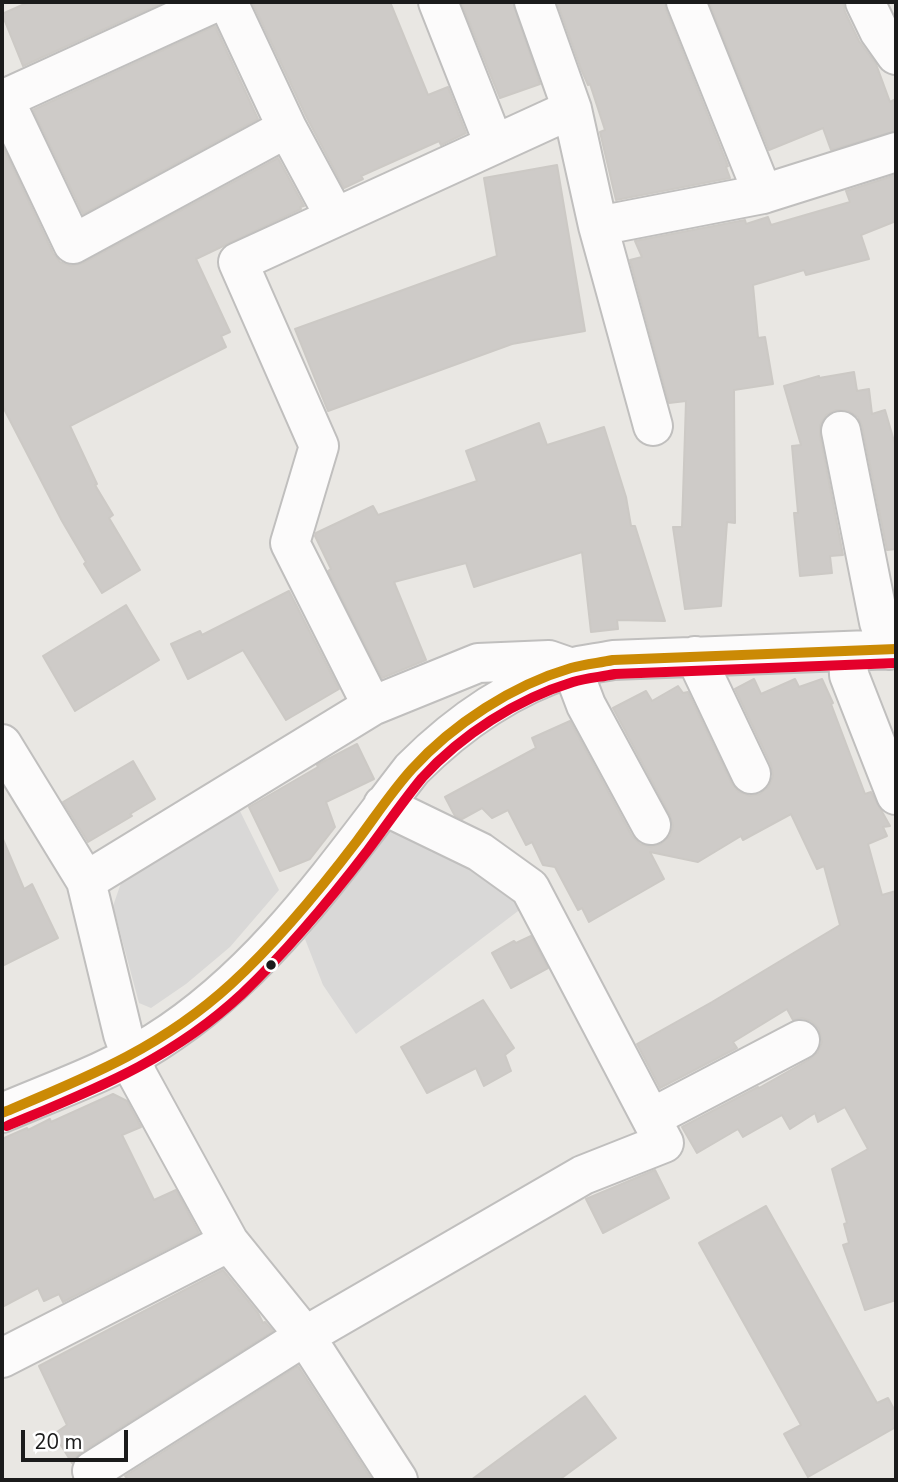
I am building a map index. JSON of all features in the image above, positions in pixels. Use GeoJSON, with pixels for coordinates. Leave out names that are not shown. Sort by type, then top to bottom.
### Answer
{"type":"FeatureCollection","features":[{"type":"Feature","properties":{"kind":"street"},"geometry":{"type":"LineString","coordinates":[[216,2],[4,99],[73,244],[287,128]]}},
{"type":"Feature","properties":{"kind":"street"},"geometry":{"type":"LineString","coordinates":[[228,2],[287,128],[335,217]]}},
{"type":"Feature","properties":{"kind":"street"},"geometry":{"type":"LineString","coordinates":[[438,2],[494,144]]}},
{"type":"Feature","properties":{"kind":"street"},"geometry":{"type":"LineString","coordinates":[[534,2],[572,109],[598,226],[653,426]]}},
{"type":"Feature","properties":{"kind":"street"},"geometry":{"type":"LineString","coordinates":[[686,2],[763,194]]}},
{"type":"Feature","properties":{"kind":"street"},"geometry":{"type":"LineString","coordinates":[[865,2],[879,32],[896,53]]}},
{"type":"Feature","properties":{"kind":"street"},"geometry":{"type":"LineString","coordinates":[[372,706],[290,543],[319,446],[238,262],[572,109]]}},
{"type":"Feature","properties":{"kind":"street"},"geometry":{"type":"LineString","coordinates":[[598,226],[763,194],[896,152]]}},
{"type":"Feature","properties":{"kind":"street"},"geometry":{"type":"LineString","coordinates":[[2,1113],[130,1057],[186,1022],[229,988],[277,940],[412,769],[467,720],[522,687],[572,668],[613,660],[893,650],[879,622],[841,431]]}},
{"type":"Feature","properties":{"kind":"street"},"geometry":{"type":"LineString","coordinates":[[848,651],[849,676],[896,795]]}},
{"type":"Feature","properties":{"kind":"street"},"geometry":{"type":"LineString","coordinates":[[695,656],[751,774]]}},
{"type":"Feature","properties":{"kind":"street"},"geometry":{"type":"LineString","coordinates":[[86,881],[372,706],[478,663],[549,660],[572,668]]}},
{"type":"Feature","properties":{"kind":"street"},"geometry":{"type":"LineString","coordinates":[[572,668],[586,705],[651,825]]}},
{"type":"Feature","properties":{"kind":"street"},"geometry":{"type":"LineString","coordinates":[[2,744],[86,881],[130,1057],[229,1242],[305,1336],[398,1480]]}},
{"type":"Feature","properties":{"kind":"street"},"geometry":{"type":"LineString","coordinates":[[92,1471],[305,1336],[583,1175],[664,1143],[530,888],[480,852],[383,805]]}},
{"type":"Feature","properties":{"kind":"street"},"geometry":{"type":"LineString","coordinates":[[651,1118],[800,1040]]}},
{"type":"Feature","properties":{"kind":"street"},"geometry":{"type":"LineString","coordinates":[[2,1358],[229,1242]]}},
{"type":"Feature","properties":{"kind":"shaded area"},"geometry":{"type":"Polygon","coordinates":[[[238,807],[279,890],[230,947],[186,984],[151,1008],[139,1003],[113,906],[121,883],[238,807]]]}},
{"type":"Feature","properties":{"kind":"shaded area"},"geometry":{"type":"Polygon","coordinates":[[[396,823],[489,866],[526,905],[356,1034],[323,985],[305,939],[396,823]]]}},
{"type":"Feature","properties":{"kind":"building"},"geometry":{"type":"Polygon","coordinates":[[[29,2],[164,2],[23,66],[2,14],[29,2]]]}},
{"type":"Feature","properties":{"kind":"building"},"geometry":{"type":"Polygon","coordinates":[[[252,2],[390,2],[428,95],[448,87],[466,133],[441,145],[439,141],[361,176],[363,179],[344,188],[307,118],[252,2]]]}},
{"type":"Feature","properties":{"kind":"building"},"geometry":{"type":"Polygon","coordinates":[[[461,2],[513,2],[540,84],[500,98],[461,2]]]}},
{"type":"Feature","properties":{"kind":"building"},"geometry":{"type":"Polygon","coordinates":[[[557,2],[665,2],[728,166],[726,167],[730,178],[616,200],[600,132],[605,130],[590,84],[588,85],[581,69],[557,2]]]}},
{"type":"Feature","properties":{"kind":"building"},"geometry":{"type":"Polygon","coordinates":[[[709,2],[843,2],[859,41],[876,64],[890,102],[896,99],[896,131],[831,150],[823,128],[769,150],[709,2]]]}},
{"type":"Feature","properties":{"kind":"building"},"geometry":{"type":"Polygon","coordinates":[[[215,26],[258,119],[83,214],[33,110],[215,26]]]}},
{"type":"Feature","properties":{"kind":"building"},"geometry":{"type":"Polygon","coordinates":[[[2,145],[53,253],[60,262],[71,266],[83,263],[278,158],[304,206],[196,259],[230,332],[221,336],[226,347],[70,426],[97,484],[95,485],[113,515],[109,518],[140,570],[102,593],[84,564],[86,562],[2,405],[2,145]]]}},
{"type":"Feature","properties":{"kind":"building"},"geometry":{"type":"Polygon","coordinates":[[[557,165],[585,331],[512,344],[328,411],[295,329],[497,256],[484,178],[557,165]]]}},
{"type":"Feature","properties":{"kind":"building"},"geometry":{"type":"Polygon","coordinates":[[[896,175],[896,221],[861,235],[869,259],[806,275],[804,270],[753,285],[758,338],[765,337],[773,384],[734,390],[735,523],[727,522],[721,606],[685,609],[673,527],[682,527],[686,401],[669,403],[630,260],[642,257],[635,241],[745,220],[746,224],[768,217],[771,225],[850,202],[846,191],[896,175]]]}},
{"type":"Feature","properties":{"kind":"building"},"geometry":{"type":"Polygon","coordinates":[[[854,372],[857,391],[869,389],[872,414],[885,410],[896,448],[896,549],[887,550],[862,426],[858,417],[849,411],[836,410],[826,415],[820,425],[820,435],[843,555],[830,556],[832,573],[800,576],[794,513],[798,513],[792,446],[801,445],[784,386],[819,376],[854,372]]]}},
{"type":"Feature","properties":{"kind":"building"},"geometry":{"type":"Polygon","coordinates":[[[539,423],[547,445],[604,427],[626,497],[631,526],[635,526],[665,621],[617,620],[618,629],[591,632],[582,552],[474,587],[466,563],[394,582],[426,660],[382,678],[328,571],[331,569],[316,533],[373,506],[378,515],[477,481],[466,451],[539,423]]]}},
{"type":"Feature","properties":{"kind":"building"},"geometry":{"type":"Polygon","coordinates":[[[289,591],[339,689],[286,720],[243,650],[188,679],[171,644],[200,631],[202,635],[289,591]]]}},
{"type":"Feature","properties":{"kind":"building"},"geometry":{"type":"Polygon","coordinates":[[[126,605],[159,660],[75,711],[43,656],[126,605]]]}},
{"type":"Feature","properties":{"kind":"building"},"geometry":{"type":"Polygon","coordinates":[[[754,679],[761,694],[795,679],[799,687],[822,679],[865,794],[871,792],[890,826],[883,827],[887,836],[868,844],[882,895],[896,891],[896,1300],[865,1310],[843,1245],[849,1243],[844,1224],[847,1223],[832,1169],[868,1149],[845,1107],[818,1122],[815,1113],[790,1129],[782,1115],[743,1137],[738,1129],[697,1153],[682,1127],[810,1059],[818,1052],[822,1042],[819,1029],[811,1021],[802,1018],[793,1020],[787,1009],[733,1042],[737,1048],[660,1088],[637,1044],[840,925],[824,866],[817,869],[791,814],[743,840],[741,836],[698,862],[650,852],[664,879],[589,922],[582,908],[578,910],[555,867],[543,865],[532,842],[526,845],[508,810],[492,818],[482,808],[462,819],[455,816],[445,797],[536,748],[532,738],[570,721],[632,836],[640,844],[650,847],[661,844],[670,836],[673,826],[670,815],[613,708],[646,691],[652,701],[678,686],[683,693],[688,692],[732,784],[739,792],[750,796],[760,794],[769,786],[773,776],[771,765],[735,689],[754,679]]]}},
{"type":"Feature","properties":{"kind":"building"},"geometry":{"type":"Polygon","coordinates":[[[357,744],[374,779],[326,802],[335,827],[310,859],[280,871],[249,807],[357,744]]]}},
{"type":"Feature","properties":{"kind":"building"},"geometry":{"type":"Polygon","coordinates":[[[133,761],[155,799],[88,842],[63,802],[133,761]]]}},
{"type":"Feature","properties":{"kind":"building"},"geometry":{"type":"Polygon","coordinates":[[[2,837],[24,889],[32,884],[58,938],[2,966],[2,837]]]}},
{"type":"Feature","properties":{"kind":"building"},"geometry":{"type":"Polygon","coordinates":[[[531,936],[548,968],[511,988],[492,953],[514,941],[516,943],[531,936]]]}},
{"type":"Feature","properties":{"kind":"building"},"geometry":{"type":"Polygon","coordinates":[[[483,1000],[514,1048],[505,1055],[511,1071],[484,1086],[476,1068],[427,1093],[401,1047],[483,1000]]]}},
{"type":"Feature","properties":{"kind":"building"},"geometry":{"type":"Polygon","coordinates":[[[113,1094],[127,1101],[141,1127],[122,1135],[154,1200],[176,1190],[199,1233],[63,1302],[59,1294],[44,1301],[38,1288],[2,1307],[2,1139],[50,1119],[51,1122],[113,1094]]]}},
{"type":"Feature","properties":{"kind":"building"},"geometry":{"type":"Polygon","coordinates":[[[655,1170],[669,1198],[603,1233],[586,1199],[655,1170]]]}},
{"type":"Feature","properties":{"kind":"building"},"geometry":{"type":"Polygon","coordinates":[[[766,1206],[877,1403],[888,1398],[896,1413],[896,1427],[808,1477],[784,1434],[801,1425],[699,1243],[766,1206]]]}},
{"type":"Feature","properties":{"kind":"building"},"geometry":{"type":"Polygon","coordinates":[[[223,1270],[263,1323],[273,1331],[80,1453],[72,1463],[54,1434],[67,1425],[39,1366],[223,1270]]]}},
{"type":"Feature","properties":{"kind":"building"},"geometry":{"type":"Polygon","coordinates":[[[298,1366],[372,1480],[128,1480],[125,1476],[298,1366]]]}},
{"type":"Feature","properties":{"kind":"building"},"geometry":{"type":"Polygon","coordinates":[[[585,1396],[616,1438],[559,1480],[471,1480],[585,1396]]]}},
{"type":"Feature","properties":{"kind":"transit line"},"geometry":{"type":"LineString","coordinates":[[2,1113],[122,1059],[178,1026],[205,1006],[248,968],[297,915],[428,752],[485,708],[527,685],[571,668],[613,660],[896,649]]}},
{"type":"Feature","properties":{"kind":"transit line"},"geometry":{"type":"LineString","coordinates":[[7,1126],[131,1071],[160,1055],[215,1017],[242,994],[308,925],[437,762],[491,720],[531,698],[583,679],[615,674],[896,663]]}}]}
